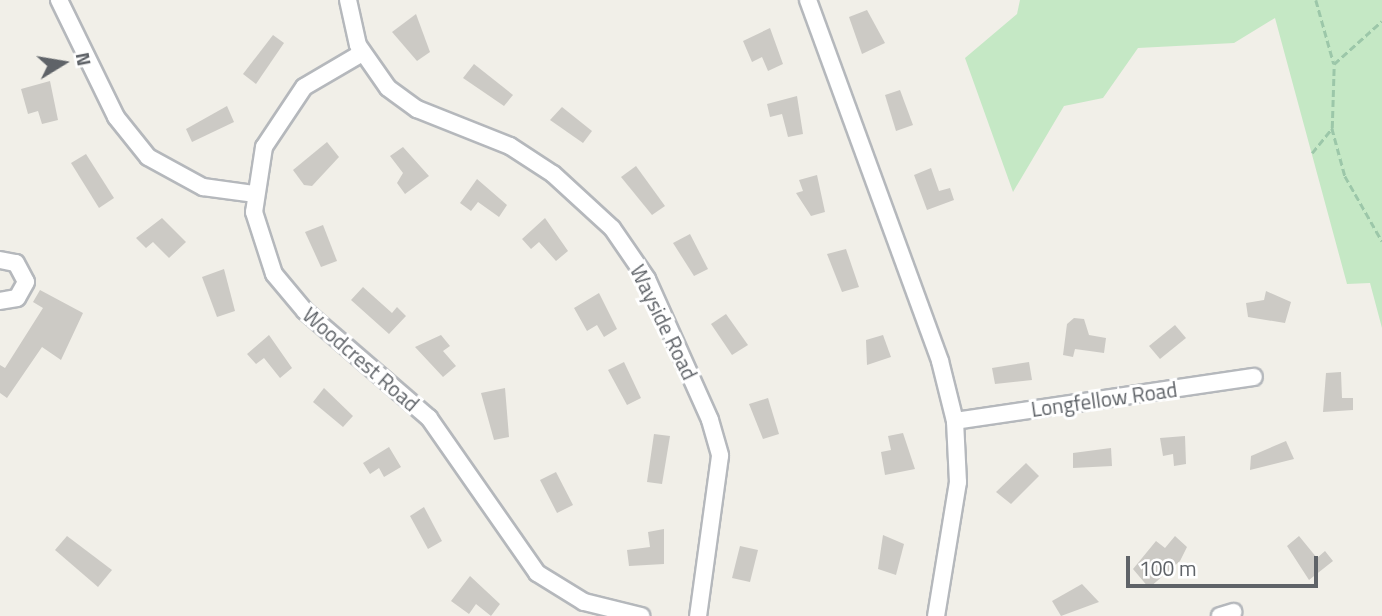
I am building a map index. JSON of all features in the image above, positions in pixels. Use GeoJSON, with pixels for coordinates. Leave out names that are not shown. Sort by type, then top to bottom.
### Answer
{"type":"FeatureCollection","features":[{"type":"Feature","properties":{"kind":"street"},"geometry":{"type":"LineString","coordinates":[[60,0],[116,117],[148,157],[203,187],[254,194]]}},
{"type":"Feature","properties":{"kind":"street","name":"Wayside Road"},"geometry":{"type":"LineString","coordinates":[[348,0],[362,53],[402,100],[510,146],[553,174],[612,228],[647,279],[707,412],[719,456],[698,616]]}},
{"type":"Feature","properties":{"kind":"street"},"geometry":{"type":"LineString","coordinates":[[808,0],[940,361],[955,421],[958,482],[936,616]]}},
{"type":"Feature","properties":{"kind":"street","name":"Woodcrest Road"},"geometry":{"type":"LineString","coordinates":[[362,53],[315,78],[284,108],[264,147],[254,194],[262,244],[283,287],[429,418],[537,572],[584,603],[641,616]]}},
{"type":"Feature","properties":{"kind":"street"},"geometry":{"type":"LineString","coordinates":[[0,260],[20,266],[26,282],[17,298],[0,301]]}},
{"type":"Feature","properties":{"kind":"street","name":"Longfellow Road"},"geometry":{"type":"LineString","coordinates":[[955,421],[1254,377]]}},
{"type":"Feature","properties":{"kind":"path"},"geometry":{"type":"LineString","coordinates":[[1316,0],[1334,64],[1332,128],[1345,176],[1382,241]]}},
{"type":"Feature","properties":{"kind":"path"},"geometry":{"type":"LineString","coordinates":[[1334,64],[1382,21]]}},
{"type":"Feature","properties":{"kind":"path"},"geometry":{"type":"LineString","coordinates":[[1312,153],[1332,128]]}},
{"type":"Feature","properties":{"kind":"green space"},"geometry":{"type":"Polygon","coordinates":[[[1020,0],[1382,0],[1382,328],[1370,283],[1347,284],[1275,18],[1234,43],[1138,48],[1103,98],[1064,106],[1013,192],[965,58],[1017,14],[1020,0]]]}},
{"type":"Feature","properties":{"kind":"building"},"geometry":{"type":"Polygon","coordinates":[[[867,10],[885,43],[862,54],[849,17],[867,10]]]}},
{"type":"Feature","properties":{"kind":"building"},"geometry":{"type":"Polygon","coordinates":[[[416,14],[430,52],[417,61],[392,32],[416,14]]]}},
{"type":"Feature","properties":{"kind":"building"},"geometry":{"type":"Polygon","coordinates":[[[770,28],[783,64],[768,71],[762,57],[752,62],[743,41],[770,28]]]}},
{"type":"Feature","properties":{"kind":"building"},"geometry":{"type":"Polygon","coordinates":[[[273,35],[284,43],[256,84],[243,74],[273,35]]]}},
{"type":"Feature","properties":{"kind":"building"},"geometry":{"type":"Polygon","coordinates":[[[474,64],[513,95],[504,106],[463,78],[474,64]]]}},
{"type":"Feature","properties":{"kind":"building"},"geometry":{"type":"Polygon","coordinates":[[[50,81],[58,120],[42,124],[38,111],[28,114],[21,89],[50,81]]]}},
{"type":"Feature","properties":{"kind":"building"},"geometry":{"type":"Polygon","coordinates":[[[900,90],[913,125],[896,131],[885,95],[900,90]]]}},
{"type":"Feature","properties":{"kind":"building"},"geometry":{"type":"Polygon","coordinates":[[[797,96],[803,134],[788,137],[782,114],[770,117],[767,104],[797,96]]]}},
{"type":"Feature","properties":{"kind":"building"},"geometry":{"type":"Polygon","coordinates":[[[227,106],[234,122],[192,142],[186,129],[227,106]]]}},
{"type":"Feature","properties":{"kind":"building"},"geometry":{"type":"Polygon","coordinates":[[[562,107],[592,131],[583,143],[550,120],[562,107]]]}},
{"type":"Feature","properties":{"kind":"building"},"geometry":{"type":"Polygon","coordinates":[[[327,142],[339,157],[312,186],[304,185],[293,170],[327,142]]]}},
{"type":"Feature","properties":{"kind":"building"},"geometry":{"type":"Polygon","coordinates":[[[403,147],[429,176],[405,194],[397,183],[403,173],[390,156],[403,147]]]}},
{"type":"Feature","properties":{"kind":"building"},"geometry":{"type":"Polygon","coordinates":[[[86,154],[114,198],[99,208],[71,163],[86,154]]]}},
{"type":"Feature","properties":{"kind":"building"},"geometry":{"type":"Polygon","coordinates":[[[636,166],[665,206],[652,215],[621,177],[636,166]]]}},
{"type":"Feature","properties":{"kind":"building"},"geometry":{"type":"Polygon","coordinates":[[[931,168],[939,191],[950,188],[954,200],[927,210],[914,175],[931,168]]]}},
{"type":"Feature","properties":{"kind":"building"},"geometry":{"type":"Polygon","coordinates":[[[817,175],[825,212],[811,216],[796,193],[803,191],[799,180],[817,175]]]}},
{"type":"Feature","properties":{"kind":"building"},"geometry":{"type":"Polygon","coordinates":[[[477,179],[507,205],[499,217],[478,202],[471,211],[460,203],[477,179]]]}},
{"type":"Feature","properties":{"kind":"building"},"geometry":{"type":"Polygon","coordinates":[[[162,218],[186,242],[169,258],[153,242],[146,248],[136,238],[162,218]]]}},
{"type":"Feature","properties":{"kind":"building"},"geometry":{"type":"Polygon","coordinates":[[[545,218],[568,251],[556,261],[539,242],[531,249],[522,239],[545,218]]]}},
{"type":"Feature","properties":{"kind":"building"},"geometry":{"type":"Polygon","coordinates":[[[323,225],[337,261],[321,267],[305,232],[323,225]]]}},
{"type":"Feature","properties":{"kind":"building"},"geometry":{"type":"Polygon","coordinates":[[[690,234],[708,269],[694,276],[673,243],[690,234]]]}},
{"type":"Feature","properties":{"kind":"building"},"geometry":{"type":"Polygon","coordinates":[[[846,249],[859,287],[842,292],[827,254],[846,249]]]}},
{"type":"Feature","properties":{"kind":"building"},"geometry":{"type":"Polygon","coordinates":[[[224,269],[235,311],[217,317],[202,277],[224,269]]]}},
{"type":"Feature","properties":{"kind":"building"},"geometry":{"type":"Polygon","coordinates":[[[363,287],[392,313],[397,307],[406,316],[389,334],[351,300],[363,287]]]}},
{"type":"Feature","properties":{"kind":"building"},"geometry":{"type":"Polygon","coordinates":[[[40,290],[83,313],[61,360],[42,347],[7,398],[0,393],[0,365],[5,368],[43,308],[33,302],[40,290]]]}},
{"type":"Feature","properties":{"kind":"building"},"geometry":{"type":"Polygon","coordinates":[[[1266,291],[1291,302],[1285,323],[1248,317],[1246,303],[1264,300],[1266,291]]]}},
{"type":"Feature","properties":{"kind":"building"},"geometry":{"type":"Polygon","coordinates":[[[599,293],[617,329],[604,337],[597,325],[587,331],[574,308],[599,293]]]}},
{"type":"Feature","properties":{"kind":"building"},"geometry":{"type":"Polygon","coordinates":[[[726,314],[748,345],[732,355],[711,324],[726,314]]]}},
{"type":"Feature","properties":{"kind":"building"},"geometry":{"type":"Polygon","coordinates":[[[1074,318],[1084,319],[1089,335],[1106,338],[1104,353],[1075,349],[1073,357],[1063,355],[1067,324],[1074,318]]]}},
{"type":"Feature","properties":{"kind":"building"},"geometry":{"type":"Polygon","coordinates":[[[1175,325],[1186,338],[1160,359],[1149,346],[1175,325]]]}},
{"type":"Feature","properties":{"kind":"building"},"geometry":{"type":"Polygon","coordinates":[[[269,335],[292,368],[280,378],[264,358],[256,364],[247,354],[269,335]]]}},
{"type":"Feature","properties":{"kind":"building"},"geometry":{"type":"Polygon","coordinates":[[[441,335],[450,346],[443,351],[456,366],[443,377],[415,347],[441,335]]]}},
{"type":"Feature","properties":{"kind":"building"},"geometry":{"type":"Polygon","coordinates":[[[883,335],[891,357],[867,365],[866,340],[883,335]]]}},
{"type":"Feature","properties":{"kind":"building"},"geometry":{"type":"Polygon","coordinates":[[[624,362],[641,398],[627,405],[608,370],[624,362]]]}},
{"type":"Feature","properties":{"kind":"building"},"geometry":{"type":"Polygon","coordinates":[[[1029,362],[1032,380],[995,384],[992,368],[1029,362]]]}},
{"type":"Feature","properties":{"kind":"building"},"geometry":{"type":"Polygon","coordinates":[[[1341,372],[1342,398],[1353,398],[1353,410],[1323,412],[1326,373],[1341,372]]]}},
{"type":"Feature","properties":{"kind":"building"},"geometry":{"type":"Polygon","coordinates":[[[324,388],[353,416],[343,427],[313,402],[324,388]]]}},
{"type":"Feature","properties":{"kind":"building"},"geometry":{"type":"Polygon","coordinates":[[[505,388],[509,437],[494,440],[481,393],[505,388]]]}},
{"type":"Feature","properties":{"kind":"building"},"geometry":{"type":"Polygon","coordinates":[[[768,398],[779,434],[763,439],[749,404],[768,398]]]}},
{"type":"Feature","properties":{"kind":"building"},"geometry":{"type":"Polygon","coordinates":[[[903,433],[915,469],[885,475],[881,452],[891,450],[888,436],[903,433]]]}},
{"type":"Feature","properties":{"kind":"building"},"geometry":{"type":"Polygon","coordinates":[[[654,434],[670,436],[662,484],[647,482],[654,434]]]}},
{"type":"Feature","properties":{"kind":"building"},"geometry":{"type":"Polygon","coordinates":[[[1185,436],[1186,464],[1174,466],[1173,454],[1163,456],[1160,438],[1185,436]]]}},
{"type":"Feature","properties":{"kind":"building"},"geometry":{"type":"Polygon","coordinates":[[[1286,441],[1294,459],[1250,470],[1251,456],[1286,441]]]}},
{"type":"Feature","properties":{"kind":"building"},"geometry":{"type":"Polygon","coordinates":[[[389,447],[401,467],[384,477],[379,468],[370,474],[363,463],[389,447]]]}},
{"type":"Feature","properties":{"kind":"building"},"geometry":{"type":"Polygon","coordinates":[[[1111,448],[1112,466],[1073,468],[1073,453],[1111,448]]]}},
{"type":"Feature","properties":{"kind":"building"},"geometry":{"type":"Polygon","coordinates":[[[1026,463],[1039,476],[1011,504],[996,492],[1026,463]]]}},
{"type":"Feature","properties":{"kind":"building"},"geometry":{"type":"Polygon","coordinates":[[[556,472],[573,505],[557,513],[540,480],[556,472]]]}},
{"type":"Feature","properties":{"kind":"building"},"geometry":{"type":"Polygon","coordinates":[[[424,507],[442,541],[428,549],[410,516],[424,507]]]}},
{"type":"Feature","properties":{"kind":"building"},"geometry":{"type":"Polygon","coordinates":[[[664,529],[664,564],[629,566],[627,550],[650,547],[648,532],[664,529]]]}},
{"type":"Feature","properties":{"kind":"building"},"geometry":{"type":"Polygon","coordinates":[[[883,535],[904,544],[896,575],[878,569],[883,535]]]}},
{"type":"Feature","properties":{"kind":"building"},"geometry":{"type":"Polygon","coordinates":[[[67,536],[112,570],[98,587],[55,550],[67,536]]]}},
{"type":"Feature","properties":{"kind":"building"},"geometry":{"type":"Polygon","coordinates":[[[1175,536],[1187,547],[1180,561],[1149,588],[1133,569],[1156,541],[1165,548],[1175,536]]]}},
{"type":"Feature","properties":{"kind":"building"},"geometry":{"type":"Polygon","coordinates":[[[1299,536],[1317,558],[1325,551],[1333,561],[1309,580],[1287,546],[1299,536]]]}},
{"type":"Feature","properties":{"kind":"building"},"geometry":{"type":"Polygon","coordinates":[[[740,546],[758,550],[750,582],[732,578],[740,546]]]}},
{"type":"Feature","properties":{"kind":"building"},"geometry":{"type":"Polygon","coordinates":[[[470,576],[500,604],[491,616],[476,604],[469,614],[451,601],[470,576]]]}},
{"type":"Feature","properties":{"kind":"building"},"geometry":{"type":"Polygon","coordinates":[[[1082,584],[1099,602],[1061,616],[1052,601],[1082,584]]]}}]}
